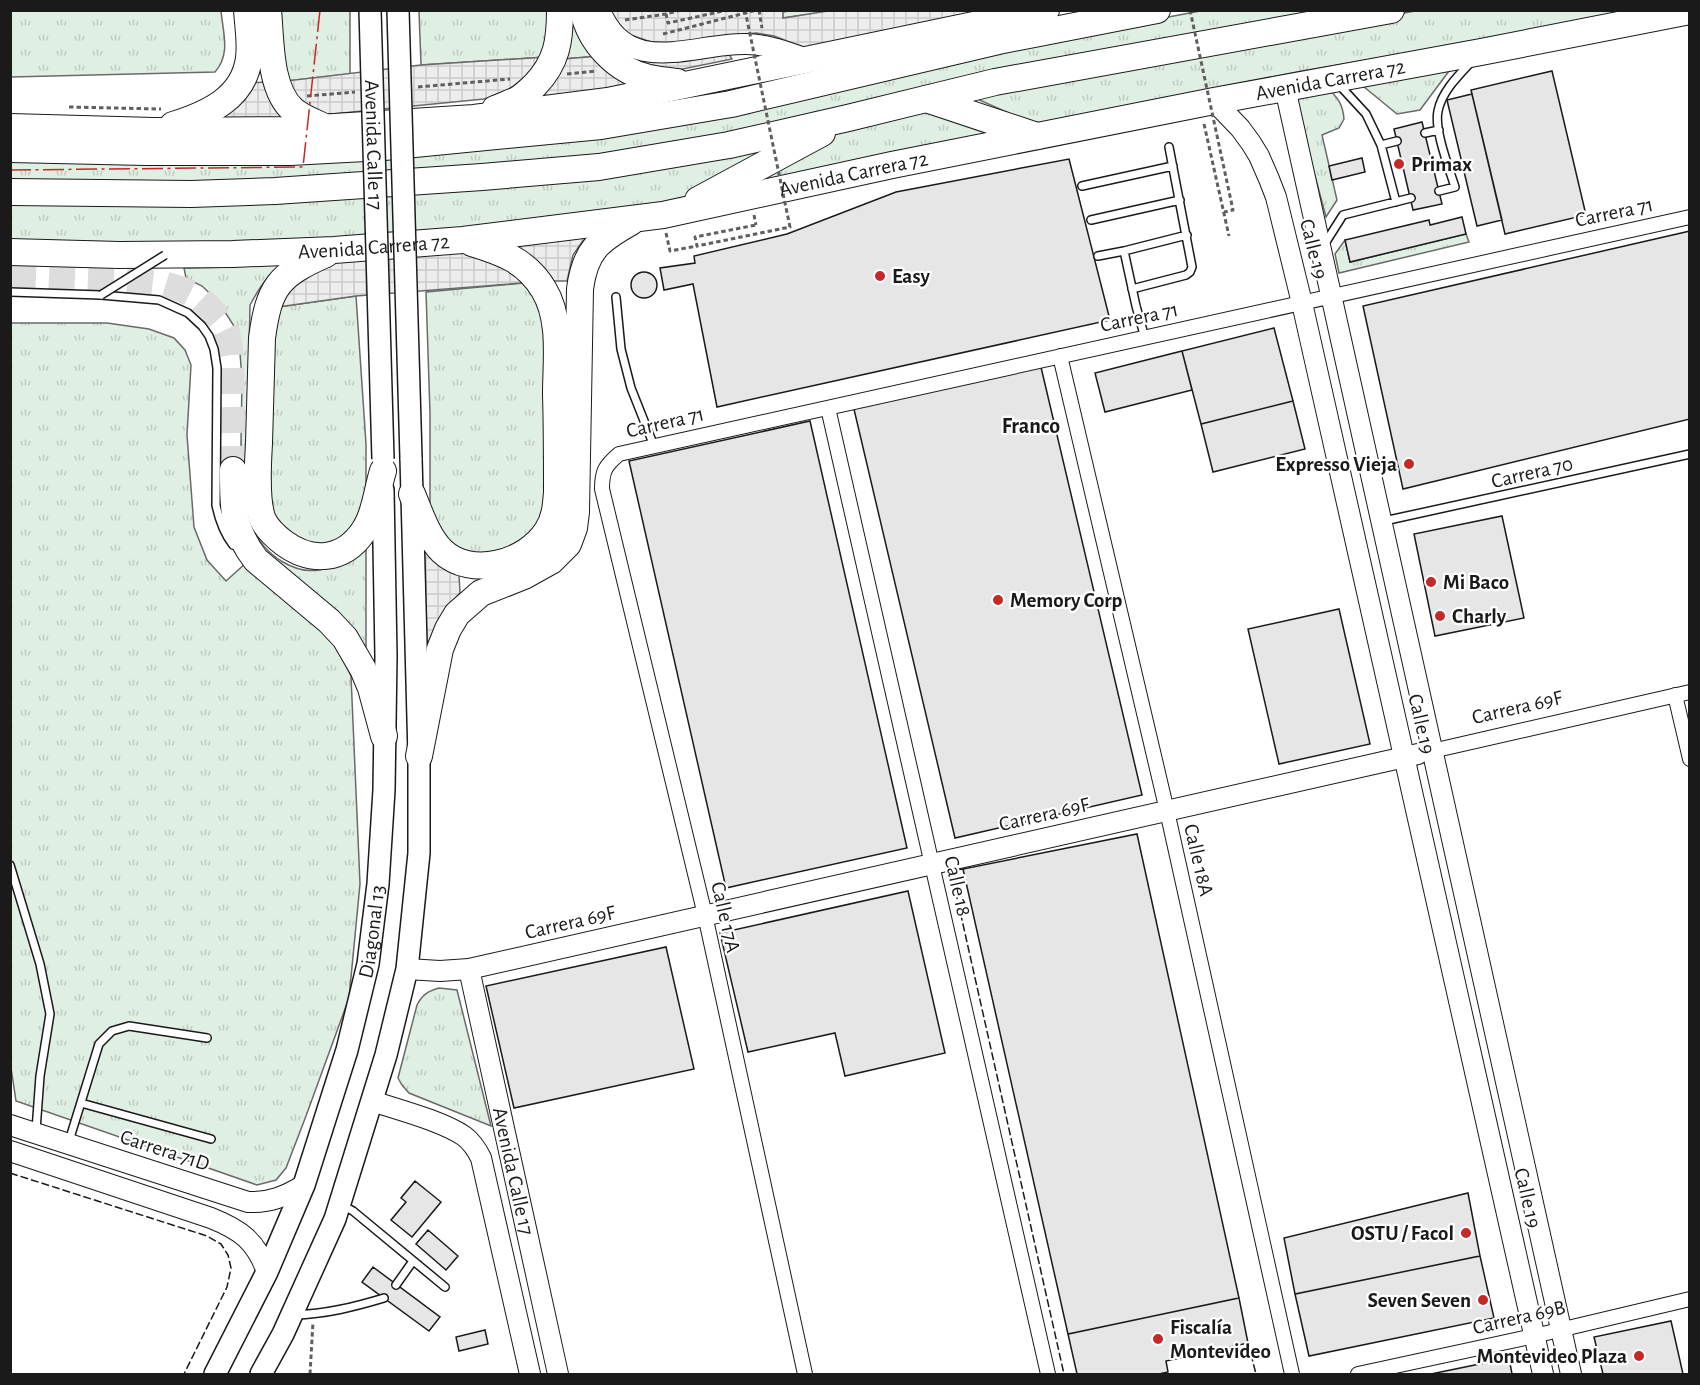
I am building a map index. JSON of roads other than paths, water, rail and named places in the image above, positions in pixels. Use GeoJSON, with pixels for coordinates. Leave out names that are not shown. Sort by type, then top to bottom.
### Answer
{"type":"FeatureCollection","features":[{"type":"Feature","properties":{"kind":"highway"},"geometry":{"type":"LineString","coordinates":[[154,131],[214,109],[238,88],[246,72],[249,57],[247,10]]}},
{"type":"Feature","properties":{"kind":"highway"},"geometry":{"type":"LineString","coordinates":[[268,10],[273,60],[277,85],[282,98],[294,111],[326,128]]}},
{"type":"Feature","properties":{"kind":"highway"},"geometry":{"type":"LineString","coordinates":[[474,118],[518,99],[530,91],[544,75],[557,51],[560,10]]}},
{"type":"Feature","properties":{"kind":"highway"},"geometry":{"type":"LineString","coordinates":[[584,10],[587,25],[596,42],[617,64],[648,78],[693,84]]}},
{"type":"Feature","properties":{"kind":"highway"},"geometry":{"type":"LineString","coordinates":[[10,127],[154,131],[288,130],[474,118],[608,102],[1046,10]]}},
{"type":"Feature","properties":{"kind":"highway"},"geometry":{"type":"LineString","coordinates":[[10,149],[156,153],[290,152],[384,147],[601,126],[721,106],[998,41],[1157,10]]}},
{"type":"Feature","properties":{"kind":"highway"},"geometry":{"type":"LineString","coordinates":[[10,192],[215,194],[350,187],[599,166],[729,145],[995,82],[1391,10]]}},
{"type":"Feature","properties":{"kind":"highway","name":"Avenida Carrera 72"},"geometry":{"type":"LineString","coordinates":[[10,252],[165,255],[334,250],[464,240],[674,213],[892,165],[1689,11]]}},
{"type":"Feature","properties":{"kind":"highway"},"geometry":{"type":"LineString","coordinates":[[897,66],[960,29]]}},
{"type":"Feature","properties":{"kind":"highway"},"geometry":{"type":"LineString","coordinates":[[926,99],[1039,137]]}},
{"type":"Feature","properties":{"kind":"highway"},"geometry":{"type":"LineString","coordinates":[[674,213],[849,118]]}},
{"type":"Feature","properties":{"kind":"highway"},"geometry":{"type":"LineString","coordinates":[[419,756],[440,649],[457,614],[481,593],[524,576],[551,561],[568,544],[576,512],[582,273],[594,249],[609,235],[637,218]]}},
{"type":"Feature","properties":{"kind":"highway"},"geometry":{"type":"LineString","coordinates":[[412,494],[432,537],[442,551],[457,561],[471,565],[487,566],[520,555],[534,546],[546,532],[555,514],[557,492],[556,334],[550,304],[544,290],[532,274],[517,261],[501,251],[464,240]]}},
{"type":"Feature","properties":{"kind":"highway"},"geometry":{"type":"LineString","coordinates":[[334,250],[299,267],[279,284],[269,300],[262,338],[259,438],[260,504],[264,520],[275,536],[293,550],[319,557],[336,554],[354,543],[364,531],[370,519],[383,465]]}},
{"type":"Feature","properties":{"kind":"highway"},"geometry":{"type":"LineString","coordinates":[[233,470],[233,509],[238,531],[247,548],[256,560],[329,621],[345,638],[363,669],[384,736]]}},
{"type":"Feature","properties":{"kind":"main road","name":"Avenida Calle 17"},"geometry":{"type":"LineString","coordinates":[[370,10],[383,465]]}},
{"type":"Feature","properties":{"kind":"main road","name":"Avenida Calle 17"},"geometry":{"type":"LineString","coordinates":[[398,10],[411,458]]}},
{"type":"Feature","properties":{"kind":"main road","name":"Diagonal 13"},"geometry":{"type":"LineString","coordinates":[[261,1374],[292,1315],[327,1238],[340,1203],[386,1055],[407,969],[418,853],[419,756],[411,458]]}},
{"type":"Feature","properties":{"kind":"main road","name":"Diagonal 13"},"geometry":{"type":"LineString","coordinates":[[215,1374],[267,1272],[304,1185],[347,1050],[368,964],[378,884],[384,790],[386,656],[383,465]]}},
{"type":"Feature","properties":{"kind":"street"},"geometry":{"type":"LineString","coordinates":[[600,10],[606,24],[621,40],[646,52],[657,54],[720,45],[750,44],[811,59]]}},
{"type":"Feature","properties":{"kind":"street","name":"Calle 19"},"geometry":{"type":"LineString","coordinates":[[1285,88],[1571,1374]]}},
{"type":"Feature","properties":{"kind":"street","name":"Calle 19"},"geometry":{"type":"LineString","coordinates":[[1207,103],[1240,128],[1259,156],[1276,197],[1302,303],[1543,1374]]}},
{"type":"Feature","properties":{"kind":"street","name":"Carrera 71"},"geometry":{"type":"LineString","coordinates":[[604,470],[619,454],[1689,217]]}},
{"type":"Feature","properties":{"kind":"street","name":"Calle 18A"},"geometry":{"type":"LineString","coordinates":[[1060,356],[1167,811],[1292,1374]]}},
{"type":"Feature","properties":{"kind":"street","name":"Calle 18"},"geometry":{"type":"LineString","coordinates":[[828,408],[1048,1374]]}},
{"type":"Feature","properties":{"kind":"street","name":"Calle 17A"},"geometry":{"type":"LineString","coordinates":[[604,470],[602,489],[705,915],[806,1374]]}},
{"type":"Feature","properties":{"kind":"street","name":"Carrera 69F"},"geometry":{"type":"LineString","coordinates":[[407,969],[440,971],[469,969],[1689,692]]}},
{"type":"Feature","properties":{"kind":"street"},"geometry":{"type":"LineString","coordinates":[[1675,695],[1689,759]]}},
{"type":"Feature","properties":{"kind":"street","name":"Avenida Calle 17"},"geometry":{"type":"LineString","coordinates":[[469,969],[558,1374]]}},
{"type":"Feature","properties":{"kind":"street","name":"Avenida Calle 17"},"geometry":{"type":"LineString","coordinates":[[372,1101],[448,1127],[465,1137],[476,1148],[481,1158],[530,1374]]}},
{"type":"Feature","properties":{"kind":"street","name":"Carrera 71D"},"geometry":{"type":"LineString","coordinates":[[23,1129],[248,1202],[277,1199],[304,1185]]}},
{"type":"Feature","properties":{"kind":"street"},"geometry":{"type":"LineString","coordinates":[[12,1151],[230,1226],[244,1234],[253,1245],[267,1272]]}},
{"type":"Feature","properties":{"kind":"street","name":"Carrera 69B"},"geometry":{"type":"LineString","coordinates":[[1358,1374],[1561,1330],[1689,1299]]}},
{"type":"Feature","properties":{"kind":"lane"},"geometry":{"type":"LineString","coordinates":[[1439,191],[1455,188],[1439,130],[1438,111],[1448,89],[1482,52]]}},
{"type":"Feature","properties":{"kind":"lane"},"geometry":{"type":"LineString","coordinates":[[1329,80],[1343,88],[1366,114],[1381,145],[1396,202]]}},
{"type":"Feature","properties":{"kind":"lane"},"geometry":{"type":"LineString","coordinates":[[1425,133],[1439,130]]}},
{"type":"Feature","properties":{"kind":"lane"},"geometry":{"type":"LineString","coordinates":[[1381,145],[1397,141]]}},
{"type":"Feature","properties":{"kind":"lane"},"geometry":{"type":"LineString","coordinates":[[1132,289],[1186,275],[1192,267],[1169,147]]}},
{"type":"Feature","properties":{"kind":"lane"},"geometry":{"type":"LineString","coordinates":[[1082,186],[1173,166]]}},
{"type":"Feature","properties":{"kind":"lane"},"geometry":{"type":"LineString","coordinates":[[1321,249],[1343,215],[1411,198]]}},
{"type":"Feature","properties":{"kind":"lane"},"geometry":{"type":"LineString","coordinates":[[1091,220],[1180,200]]}},
{"type":"Feature","properties":{"kind":"lane"},"geometry":{"type":"LineString","coordinates":[[1098,256],[1187,235]]}},
{"type":"Feature","properties":{"kind":"lane"},"geometry":{"type":"LineString","coordinates":[[1124,251],[1145,338]]}},
{"type":"Feature","properties":{"kind":"lane"},"geometry":{"type":"LineString","coordinates":[[101,295],[165,255]]}},
{"type":"Feature","properties":{"kind":"lane"},"geometry":{"type":"LineString","coordinates":[[10,292],[139,297],[168,303],[193,317],[209,336],[217,368],[217,512],[225,535],[235,546],[256,560]]}},
{"type":"Feature","properties":{"kind":"lane"},"geometry":{"type":"LineString","coordinates":[[616,297],[621,349],[628,378],[654,446]]}},
{"type":"Feature","properties":{"kind":"lane","name":"Carrera 70"},"geometry":{"type":"LineString","coordinates":[[1381,522],[1689,454]]}},
{"type":"Feature","properties":{"kind":"lane"},"geometry":{"type":"LineString","coordinates":[[10,865],[40,964],[50,1014],[40,1076],[23,1129]]}},
{"type":"Feature","properties":{"kind":"lane"},"geometry":{"type":"LineString","coordinates":[[68,1143],[99,1044],[112,1031],[129,1026],[207,1038]]}},
{"type":"Feature","properties":{"kind":"lane"},"geometry":{"type":"LineString","coordinates":[[81,1103],[211,1140]]}},
{"type":"Feature","properties":{"kind":"lane"},"geometry":{"type":"LineString","coordinates":[[340,1203],[353,1211],[445,1287]]}},
{"type":"Feature","properties":{"kind":"lane"},"geometry":{"type":"LineString","coordinates":[[396,1285],[413,1261]]}},
{"type":"Feature","properties":{"kind":"lane"},"geometry":{"type":"LineString","coordinates":[[292,1315],[350,1309],[384,1298]]}},
{"type":"Feature","properties":{"kind":"tunnel"},"geometry":{"type":"LineString","coordinates":[[10,275],[164,284],[199,298],[222,322],[227,332],[231,355],[233,470]]}},
{"type":"Feature","properties":{"kind":"place","name":"Primax"},"geometry":{"type":"Point","coordinates":[1399,164]}},
{"type":"Feature","properties":{"kind":"place","name":"Easy"},"geometry":{"type":"Point","coordinates":[880,276]}},
{"type":"Feature","properties":{"kind":"place","name":"Expresso Vieja"},"geometry":{"type":"Point","coordinates":[1409,464]}},
{"type":"Feature","properties":{"kind":"place","name":"Mi Baco"},"geometry":{"type":"Point","coordinates":[1431,582]}},
{"type":"Feature","properties":{"kind":"place","name":"Memory Corp"},"geometry":{"type":"Point","coordinates":[998,600]}},
{"type":"Feature","properties":{"kind":"place","name":"Charly"},"geometry":{"type":"Point","coordinates":[1440,616]}},
{"type":"Feature","properties":{"kind":"place","name":"OSTU / Facol"},"geometry":{"type":"Point","coordinates":[1466,1233]}},
{"type":"Feature","properties":{"kind":"place","name":"Seven Seven"},"geometry":{"type":"Point","coordinates":[1483,1300]}},
{"type":"Feature","properties":{"kind":"place","name":"Fiscalía Montevideo"},"geometry":{"type":"Point","coordinates":[1158,1339]}},
{"type":"Feature","properties":{"kind":"place","name":"Montevideo Plaza"},"geometry":{"type":"Point","coordinates":[1639,1356]}},
{"type":"Feature","properties":{"kind":"district","name":"Franco"},"geometry":{"type":"Point","coordinates":[1031,425]}}]}
